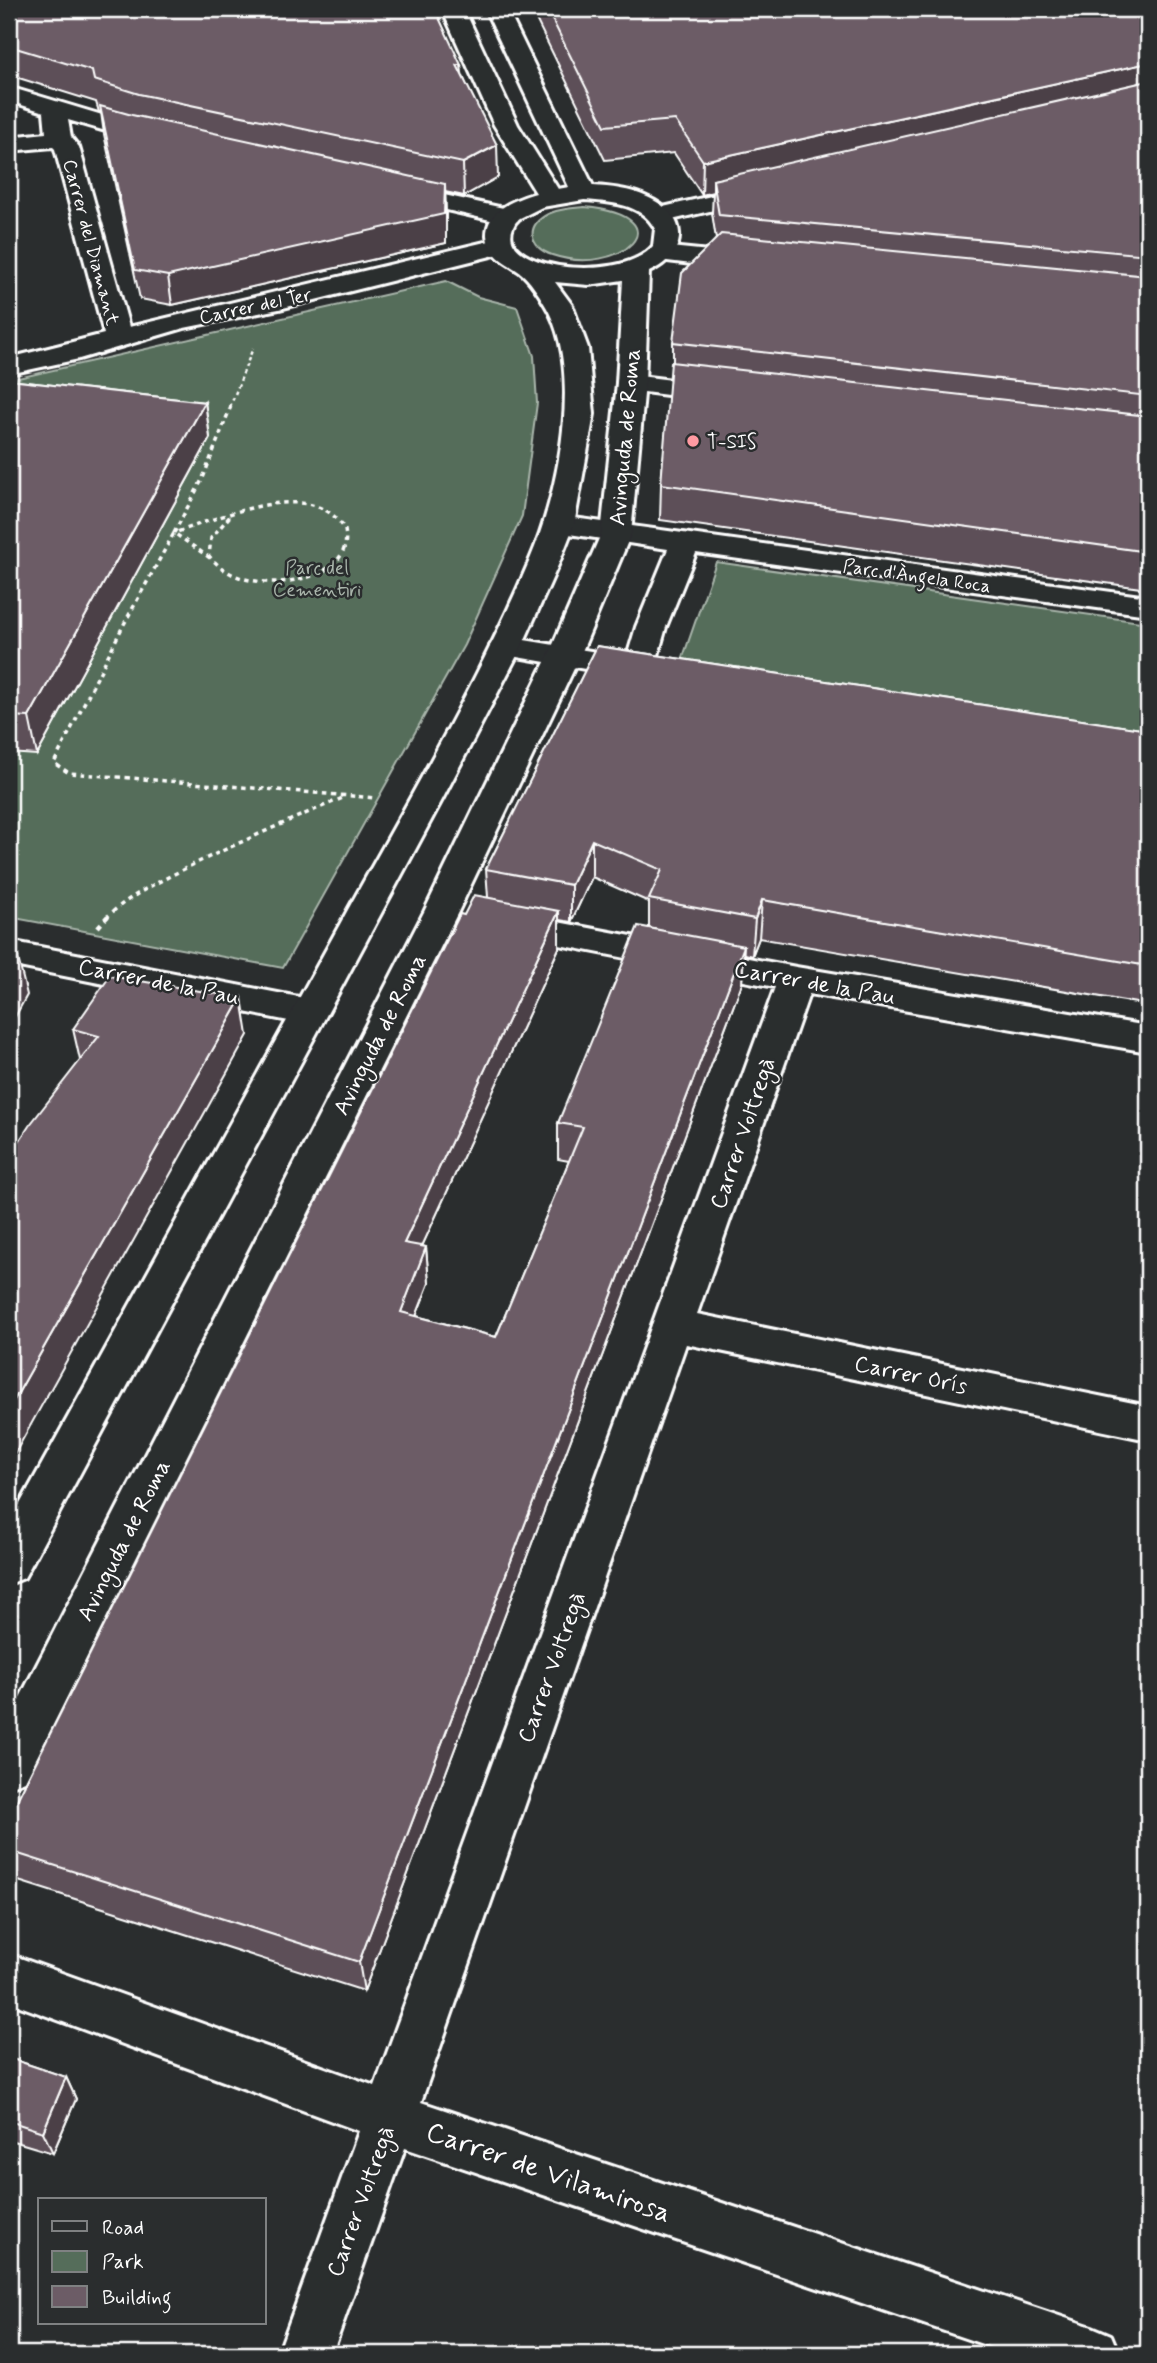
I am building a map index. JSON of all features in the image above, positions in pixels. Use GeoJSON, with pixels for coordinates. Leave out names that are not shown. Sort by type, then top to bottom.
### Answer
{"type":"FeatureCollection","features":[{"type":"Feature","properties":{"kind":"street"},"geometry":{"type":"LineString","coordinates":[[453,9],[506,125],[550,196]]}},
{"type":"Feature","properties":{"kind":"street"},"geometry":{"type":"LineString","coordinates":[[496,9],[584,193]]}},
{"type":"Feature","properties":{"kind":"street"},"geometry":{"type":"LineString","coordinates":[[9,94],[137,134],[177,143]]}},
{"type":"Feature","properties":{"kind":"street","name":"Carrer del Diamant"},"geometry":{"type":"LineString","coordinates":[[55,109],[118,337]]}},
{"type":"Feature","properties":{"kind":"street","name":"Carrer del Diamant"},"geometry":{"type":"LineString","coordinates":[[63,143],[137,134]]}},
{"type":"Feature","properties":{"kind":"street"},"geometry":{"type":"LineString","coordinates":[[9,144],[63,143]]}},
{"type":"Feature","properties":{"kind":"street"},"geometry":{"type":"LineString","coordinates":[[376,187],[508,216]]}},
{"type":"Feature","properties":{"kind":"street"},"geometry":{"type":"LineString","coordinates":[[769,265],[648,262],[601,276],[563,276],[530,267],[512,258],[502,246],[500,231],[508,216],[526,204],[550,196],[584,193],[614,195],[640,203],[659,215],[782,187]]}},
{"type":"Feature","properties":{"kind":"street","name":"Avinguda de Roma"},"geometry":{"type":"LineString","coordinates":[[9,1766],[464,916],[564,656],[616,534],[631,383],[648,262],[669,241],[668,228],[659,215]]}},
{"type":"Feature","properties":{"kind":"street","name":"Carrer del Ter"},"geometry":{"type":"LineString","coordinates":[[9,366],[69,353],[118,337],[502,246]]}},
{"type":"Feature","properties":{"kind":"street","name":"Avinguda de Roma"},"geometry":{"type":"LineString","coordinates":[[9,1565],[506,646],[559,525],[580,414],[575,348],[559,304],[530,267]]}},
{"type":"Feature","properties":{"kind":"street"},"geometry":{"type":"LineString","coordinates":[[631,383],[754,397]]}},
{"type":"Feature","properties":{"kind":"street","name":"Parc d'Àngela Roca"},"geometry":{"type":"LineString","coordinates":[[559,525],[1148,606]]}},
{"type":"Feature","properties":{"kind":"street"},"geometry":{"type":"LineString","coordinates":[[506,646],[652,670],[651,627],[685,544]]}},
{"type":"Feature","properties":{"kind":"street","name":"Carrer de la Pau"},"geometry":{"type":"LineString","coordinates":[[464,916],[796,979],[1148,1039]]}},
{"type":"Feature","properties":{"kind":"street","name":"Carrer de la Pau"},"geometry":{"type":"LineString","coordinates":[[9,953],[309,1012]]}},
{"type":"Feature","properties":{"kind":"street","name":"Carrer Voltregà"},"geometry":{"type":"LineString","coordinates":[[304,2354],[796,979]]}},
{"type":"Feature","properties":{"kind":"street","name":"Carrer Orís"},"geometry":{"type":"LineString","coordinates":[[674,1325],[1148,1423]]}},
{"type":"Feature","properties":{"kind":"street","name":"Carrer de Vilamirosa"},"geometry":{"type":"LineString","coordinates":[[9,1978],[390,2117],[1092,2354]]}},
{"type":"Feature","properties":{"kind":"path"},"geometry":{"type":"LineString","coordinates":[[279,301],[247,361],[203,478],[122,626],[54,763],[69,773],[378,798]]}},
{"type":"Feature","properties":{"kind":"path"},"geometry":{"type":"LineString","coordinates":[[281,503],[307,505],[328,514],[343,527],[346,542],[340,557],[324,571],[300,580],[272,584],[246,581],[224,572],[211,559],[174,533],[255,506],[281,503]]}},
{"type":"Feature","properties":{"kind":"path"},"geometry":{"type":"LineString","coordinates":[[211,559],[207,543],[215,528],[231,515]]}},
{"type":"Feature","properties":{"kind":"path"},"geometry":{"type":"LineString","coordinates":[[94,933],[111,911],[133,894],[231,846],[349,796]]}},
{"type":"Feature","properties":{"kind":"green space"},"geometry":{"type":"Polygon","coordinates":[[[585,207],[615,213],[632,222],[637,233],[632,243],[619,253],[600,259],[577,260],[552,255],[538,247],[533,230],[541,219],[557,211],[585,207]]]}},
{"type":"Feature","properties":{"kind":"green space","name":"Parc del Cementiri"},"geometry":{"type":"Polygon","coordinates":[[[446,281],[478,297],[517,307],[534,356],[537,403],[522,516],[464,645],[283,968],[9,917],[9,753],[37,754],[209,438],[9,416],[9,380],[446,281]]]}},
{"type":"Feature","properties":{"kind":"green space"},"geometry":{"type":"Polygon","coordinates":[[[716,562],[1148,623],[1148,733],[681,663],[716,562]]]}},
{"type":"Feature","properties":{"kind":"building"},"geometry":{"type":"Polygon","coordinates":[[[9,9],[435,9],[461,65],[457,65],[497,145],[463,163],[139,94],[94,80],[92,71],[9,46],[9,9]]]}},
{"type":"Feature","properties":{"kind":"building"},"geometry":{"type":"Polygon","coordinates":[[[547,9],[1148,9],[1148,63],[703,161],[675,120],[605,126],[547,9]]]}},
{"type":"Feature","properties":{"kind":"building"},"geometry":{"type":"Polygon","coordinates":[[[1148,81],[1148,255],[719,215],[713,180],[1148,81]]]}},
{"type":"Feature","properties":{"kind":"building"},"geometry":{"type":"Polygon","coordinates":[[[100,106],[445,184],[444,214],[168,276],[135,270],[100,106]]]}},
{"type":"Feature","properties":{"kind":"building"},"geometry":{"type":"Polygon","coordinates":[[[721,234],[1148,276],[1148,396],[673,342],[682,273],[721,234]]]}},
{"type":"Feature","properties":{"kind":"building"},"geometry":{"type":"Polygon","coordinates":[[[671,362],[1148,416],[1148,552],[661,484],[671,362]]]}},
{"type":"Feature","properties":{"kind":"building"},"geometry":{"type":"Polygon","coordinates":[[[9,380],[205,402],[29,717],[9,716],[9,380]]]}},
{"type":"Feature","properties":{"kind":"building"},"geometry":{"type":"Polygon","coordinates":[[[597,646],[1148,730],[1148,966],[762,900],[755,919],[649,899],[662,870],[592,840],[571,885],[486,869],[597,646]]]}},
{"type":"Feature","properties":{"kind":"building"},"geometry":{"type":"Polygon","coordinates":[[[474,895],[559,911],[404,1243],[426,1247],[401,1312],[496,1337],[583,1127],[558,1123],[638,926],[744,946],[359,1962],[9,1851],[9,1816],[460,914],[464,915],[474,895]]]}},
{"type":"Feature","properties":{"kind":"building"},"geometry":{"type":"Polygon","coordinates":[[[9,956],[18,958],[9,975],[9,956]]]}},
{"type":"Feature","properties":{"kind":"building"},"geometry":{"type":"Polygon","coordinates":[[[110,976],[242,998],[9,1409],[9,1157],[29,1126],[99,1036],[73,1029],[110,976]]]}},
{"type":"Feature","properties":{"kind":"building"},"geometry":{"type":"Polygon","coordinates":[[[9,2058],[66,2077],[43,2132],[9,2121],[9,2058]]]}},
{"type":"Feature","properties":{"kind":"place","name":"T-SIS"},"geometry":{"type":"Point","coordinates":[693,441]}}]}
